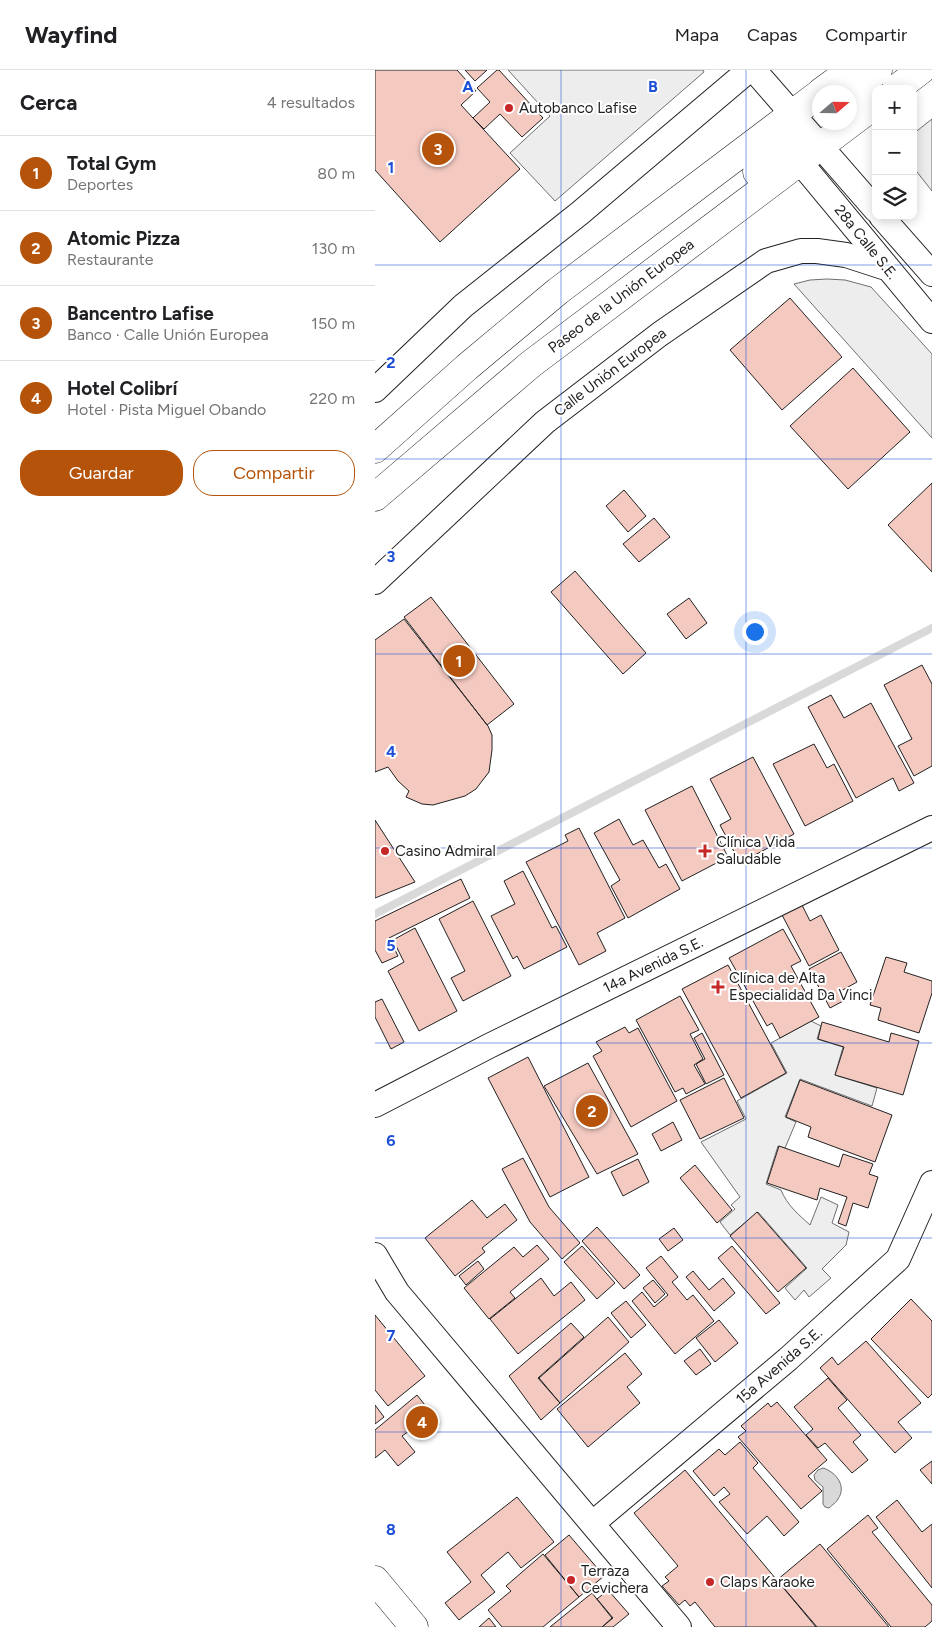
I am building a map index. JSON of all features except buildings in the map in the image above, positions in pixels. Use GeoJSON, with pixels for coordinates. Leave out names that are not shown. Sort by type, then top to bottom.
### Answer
{"type":"FeatureCollection","features":[{"type":"Feature","properties":{"kind":"main road","name":"Paseo de la Unión Europea"},"geometry":{"type":"LineString","coordinates":[[831,85],[851,70]]}},
{"type":"Feature","properties":{"kind":"main road"},"geometry":{"type":"LineString","coordinates":[[857,86],[878,70]]}},
{"type":"Feature","properties":{"kind":"main road"},"geometry":{"type":"LineString","coordinates":[[901,85],[921,70]]}},
{"type":"Feature","properties":{"kind":"main road","name":"Paseo de la Unión Europea"},"geometry":{"type":"LineString","coordinates":[[375,449],[467,367],[558,291],[808,134],[872,106]]}},
{"type":"Feature","properties":{"kind":"main road","name":"Paseo de la Unión Europea"},"geometry":{"type":"LineString","coordinates":[[375,497],[531,364],[567,337],[808,134],[812,120]]}},
{"type":"Feature","properties":{"kind":"main road"},"geometry":{"type":"LineString","coordinates":[[567,337],[597,301],[786,149],[795,129],[808,134]]}},
{"type":"Feature","properties":{"kind":"main road"},"geometry":{"type":"LineString","coordinates":[[375,1580],[413,1627]]}},
{"type":"Feature","properties":{"kind":"street"},"geometry":{"type":"LineString","coordinates":[[375,390],[463,306],[580,213],[749,70]]}},
{"type":"Feature","properties":{"kind":"street","name":"28a Calle S.E."},"geometry":{"type":"LineString","coordinates":[[754,70],[872,206]]}},
{"type":"Feature","properties":{"kind":"street","name":"28a Calle S.E."},"geometry":{"type":"LineString","coordinates":[[808,134],[886,268],[932,321]]}},
{"type":"Feature","properties":{"kind":"street","name":"28a Calle S.E."},"geometry":{"type":"LineString","coordinates":[[885,220],[932,274]]}},
{"type":"Feature","properties":{"kind":"street","name":"Calle Unión Europea"},"geometry":{"type":"LineString","coordinates":[[375,582],[545,422],[660,334],[767,261],[801,251],[817,251],[846,255],[886,268]]}},
{"type":"Feature","properties":{"kind":"street","name":"14a Avenida S.E."},"geometry":{"type":"LineString","coordinates":[[375,1105],[507,1037],[932,828]]}},
{"type":"Feature","properties":{"kind":"street","name":"15a Avenida S.E."},"geometry":{"type":"LineString","coordinates":[[593,1523],[788,1359],[898,1259],[932,1183]]}},
{"type":"Feature","properties":{"kind":"street"},"geometry":{"type":"LineString","coordinates":[[375,1255],[397,1292],[679,1627]]}},
{"type":"Feature","properties":{"kind":"shaded area"},"geometry":{"type":"Polygon","coordinates":[[[508,70],[703,70],[704,72],[555,201],[510,153],[550,116],[508,70]]]}},
{"type":"Feature","properties":{"kind":"shaded area"},"geometry":{"type":"Polygon","coordinates":[[[932,119],[932,191],[917,172],[917,131],[932,119]]]}},
{"type":"Feature","properties":{"kind":"shaded area"},"geometry":{"type":"Polygon","coordinates":[[[810,280],[845,280],[871,287],[932,354],[932,438],[794,284],[810,280]]]}},
{"type":"Feature","properties":{"kind":"shaded area"},"geometry":{"type":"Polygon","coordinates":[[[811,1021],[821,1026],[817,1039],[843,1047],[835,1075],[877,1088],[872,1106],[800,1079],[785,1117],[796,1122],[785,1148],[778,1146],[766,1184],[781,1190],[790,1205],[810,1225],[821,1197],[838,1205],[832,1223],[849,1232],[846,1245],[822,1269],[831,1278],[809,1297],[804,1290],[795,1300],[785,1288],[807,1268],[758,1212],[730,1235],[720,1222],[735,1209],[731,1205],[740,1197],[701,1142],[746,1119],[737,1101],[787,1073],[771,1043],[811,1021]]]}},
{"type":"Feature","properties":{"kind":"shaded area"},"geometry":{"type":"Polygon","coordinates":[[[823,1468],[836,1476],[841,1485],[837,1501],[829,1508],[823,1504],[823,1487],[815,1480],[814,1475],[823,1468]]]}},
{"type":"Feature","properties":{"kind":"waterway"},"geometry":{"type":"LineString","coordinates":[[375,914],[932,628]]}},
{"type":"Feature","properties":{"kind":"place","name":"Autobanco Lafise"},"geometry":{"type":"Point","coordinates":[509,108]}},
{"type":"Feature","properties":{"kind":"place","name":"Bancentro Lafise"},"geometry":{"type":"Point","coordinates":[438,149]}},
{"type":"Feature","properties":{"kind":"place","name":"Total Gym"},"geometry":{"type":"Point","coordinates":[459,661]}},
{"type":"Feature","properties":{"kind":"place","name":"Casino Admiral"},"geometry":{"type":"Point","coordinates":[385,851]}},
{"type":"Feature","properties":{"kind":"place","name":"Clínica Vida Saludable"},"geometry":{"type":"Point","coordinates":[705,851]}},
{"type":"Feature","properties":{"kind":"place","name":"Clínica de Alta Especialidad Da Vinci"},"geometry":{"type":"Point","coordinates":[718,987]}},
{"type":"Feature","properties":{"kind":"place","name":"Atomic Pizza"},"geometry":{"type":"Point","coordinates":[592,1111]}},
{"type":"Feature","properties":{"kind":"place","name":"Hotel Colibrí"},"geometry":{"type":"Point","coordinates":[422,1422]}},
{"type":"Feature","properties":{"kind":"place","name":"Terraza Cevichera"},"geometry":{"type":"Point","coordinates":[571,1580]}},
{"type":"Feature","properties":{"kind":"place","name":"Claps Karaoke"},"geometry":{"type":"Point","coordinates":[710,1582]}}]}
